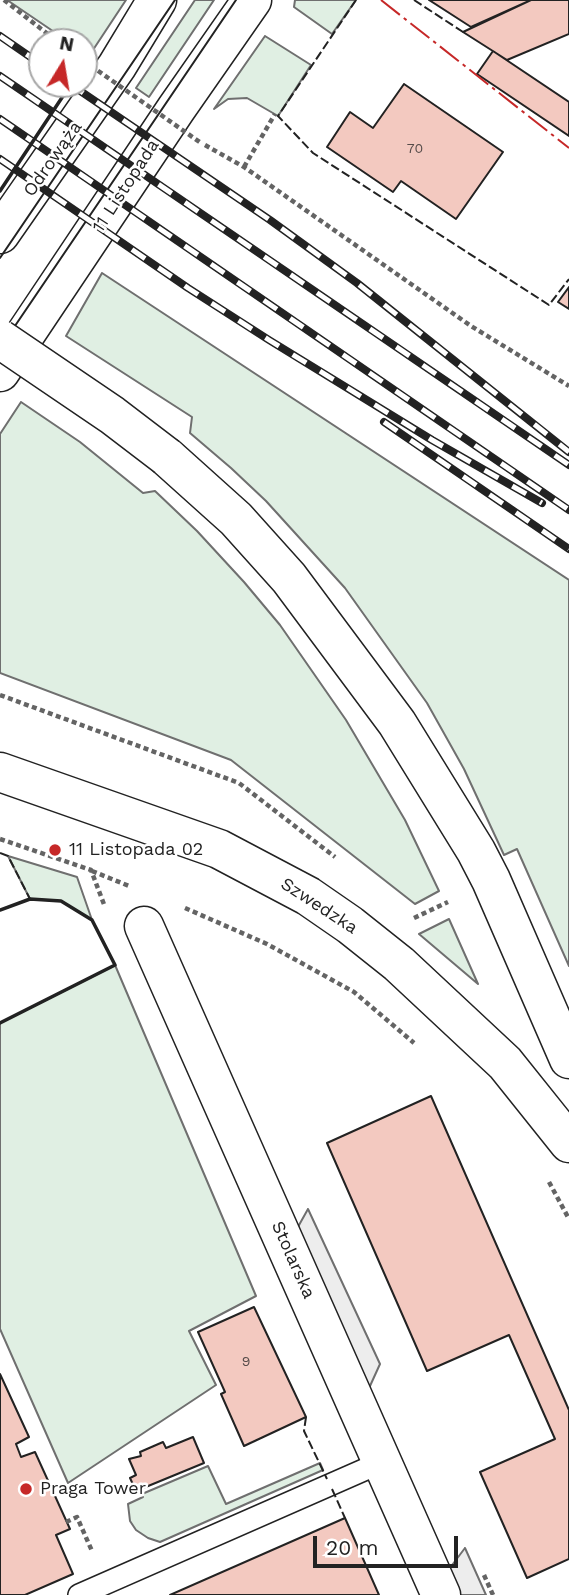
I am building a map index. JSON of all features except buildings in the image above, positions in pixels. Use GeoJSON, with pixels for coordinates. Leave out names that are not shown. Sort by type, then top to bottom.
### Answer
{"type":"FeatureCollection","features":[{"type":"Feature","properties":{"kind":"street","name":"Odrowąża"},"geometry":{"type":"LineString","coordinates":[[8,223],[117,66],[157,0]]}},
{"type":"Feature","properties":{"kind":"street","name":"11 Listopada"},"geometry":{"type":"LineString","coordinates":[[0,372],[252,0]]}},
{"type":"Feature","properties":{"kind":"street"},"geometry":{"type":"LineString","coordinates":[[0,339],[112,415],[167,457],[236,519],[289,578],[397,723],[486,870],[569,1059]]}},
{"type":"Feature","properties":{"kind":"street","name":"Szwedzka"},"geometry":{"type":"LineString","coordinates":[[0,772],[219,849],[308,896],[399,964],[505,1063],[569,1143]]}},
{"type":"Feature","properties":{"kind":"street","name":"Stolarska"},"geometry":{"type":"LineString","coordinates":[[144,926],[441,1595]]}},
{"type":"Feature","properties":{"kind":"lane"},"geometry":{"type":"LineString","coordinates":[[79,1595],[382,1462]]}},
{"type":"Feature","properties":{"kind":"path"},"geometry":{"type":"LineString","coordinates":[[4,0],[40,28]]}},
{"type":"Feature","properties":{"kind":"path"},"geometry":{"type":"LineString","coordinates":[[98,71],[201,143],[243,167],[471,326],[569,386]]}},
{"type":"Feature","properties":{"kind":"path"},"geometry":{"type":"LineString","coordinates":[[243,167],[275,114]]}},
{"type":"Feature","properties":{"kind":"path"},"geometry":{"type":"LineString","coordinates":[[0,695],[239,783],[338,859]]}},
{"type":"Feature","properties":{"kind":"path"},"geometry":{"type":"LineString","coordinates":[[404,910],[415,918],[447,902]]}},
{"type":"Feature","properties":{"kind":"path"},"geometry":{"type":"LineString","coordinates":[[178,905],[267,944],[355,992],[423,1051]]}},
{"type":"Feature","properties":{"kind":"path"},"geometry":{"type":"LineString","coordinates":[[547,1180],[569,1219]]}},
{"type":"Feature","properties":{"kind":"green space"},"geometry":{"type":"Polygon","coordinates":[[[7,0],[126,0],[98,42],[98,28],[48,28],[7,0]]]}},
{"type":"Feature","properties":{"kind":"green space"},"geometry":{"type":"Polygon","coordinates":[[[195,0],[214,0],[149,97],[136,88],[195,0]]]}},
{"type":"Feature","properties":{"kind":"green space"},"geometry":{"type":"Polygon","coordinates":[[[295,0],[356,0],[332,34],[294,7],[295,0]]]}},
{"type":"Feature","properties":{"kind":"green space"},"geometry":{"type":"Polygon","coordinates":[[[265,36],[311,65],[278,116],[247,98],[228,99],[214,109],[265,36]]]}},
{"type":"Feature","properties":{"kind":"green space"},"geometry":{"type":"Polygon","coordinates":[[[102,273],[569,580],[569,966],[517,849],[504,855],[464,769],[427,703],[345,588],[266,501],[190,433],[192,417],[66,336],[102,273]]]}},
{"type":"Feature","properties":{"kind":"green space"},"geometry":{"type":"Polygon","coordinates":[[[21,402],[80,442],[143,493],[155,491],[244,582],[280,625],[346,720],[405,820],[439,891],[415,904],[231,760],[0,673],[0,434],[21,402]]]}},
{"type":"Feature","properties":{"kind":"green space"},"geometry":{"type":"Polygon","coordinates":[[[8,856],[77,877],[92,920],[61,901],[30,899],[8,856]]]}},
{"type":"Feature","properties":{"kind":"green space"},"geometry":{"type":"Polygon","coordinates":[[[449,919],[478,984],[419,934],[449,919]]]}},
{"type":"Feature","properties":{"kind":"green space"},"geometry":{"type":"Polygon","coordinates":[[[115,965],[256,1296],[189,1331],[216,1385],[68,1483],[0,1329],[0,1023],[115,965]]]}},
{"type":"Feature","properties":{"kind":"green space"},"geometry":{"type":"Polygon","coordinates":[[[320,1463],[323,1470],[160,1542],[136,1530],[130,1521],[128,1504],[143,1497],[142,1494],[208,1466],[226,1504],[320,1463]]]}},
{"type":"Feature","properties":{"kind":"shaded area"},"geometry":{"type":"Polygon","coordinates":[[[308,1209],[380,1364],[365,1397],[294,1234],[308,1209]]]}},
{"type":"Feature","properties":{"kind":"shaded area"},"geometry":{"type":"Polygon","coordinates":[[[465,1548],[486,1595],[452,1595],[443,1577],[465,1548]]]}},
{"type":"Feature","properties":{"kind":"tram line"},"geometry":{"type":"LineString","coordinates":[[0,258],[175,0]]}},
{"type":"Feature","properties":{"kind":"tram line"},"geometry":{"type":"LineString","coordinates":[[0,348],[236,0]]}},
{"type":"Feature","properties":{"kind":"railway"},"geometry":{"type":"LineString","coordinates":[[0,36],[28,55]]}},
{"type":"Feature","properties":{"kind":"railway"},"geometry":{"type":"LineString","coordinates":[[0,76],[569,465]]}},
{"type":"Feature","properties":{"kind":"railway"},"geometry":{"type":"LineString","coordinates":[[91,98],[270,220],[357,283],[569,452]]}},
{"type":"Feature","properties":{"kind":"railway"},"geometry":{"type":"LineString","coordinates":[[0,119],[569,510]]}},
{"type":"Feature","properties":{"kind":"railway"},"geometry":{"type":"LineString","coordinates":[[0,159],[269,340],[432,440],[542,503]]}},
{"type":"Feature","properties":{"kind":"railway"},"geometry":{"type":"LineString","coordinates":[[384,422],[569,549]]}},
{"type":"Feature","properties":{"kind":"fence"},"geometry":{"type":"LineString","coordinates":[[356,0],[278,116],[313,153],[549,305],[569,279]]}},
{"type":"Feature","properties":{"kind":"fence"},"geometry":{"type":"LineString","coordinates":[[414,0],[463,32]]}},
{"type":"Feature","properties":{"kind":"fence"},"geometry":{"type":"LineString","coordinates":[[0,853],[8,856],[30,899]]}},
{"type":"Feature","properties":{"kind":"fence"},"geometry":{"type":"LineString","coordinates":[[306,1417],[304,1431],[327,1479]]}},
{"type":"Feature","properties":{"kind":"fence"},"geometry":{"type":"LineString","coordinates":[[332,1489],[345,1518]]}},
{"type":"Feature","properties":{"kind":"wall"},"geometry":{"type":"LineString","coordinates":[[0,191],[62,98]]}},
{"type":"Feature","properties":{"kind":"wall"},"geometry":{"type":"LineString","coordinates":[[0,910],[30,899],[61,901],[92,920],[115,965],[0,1023]]}},
{"type":"Feature","properties":{"kind":"power"},"geometry":{"type":"LineString","coordinates":[[381,0],[569,148]]}},
{"type":"Feature","properties":{"kind":"place","name":"11 Listopada 02"},"geometry":{"type":"Point","coordinates":[55,850]}},
{"type":"Feature","properties":{"kind":"place","name":"Praga Tower"},"geometry":{"type":"Point","coordinates":[26,1489]}}]}
